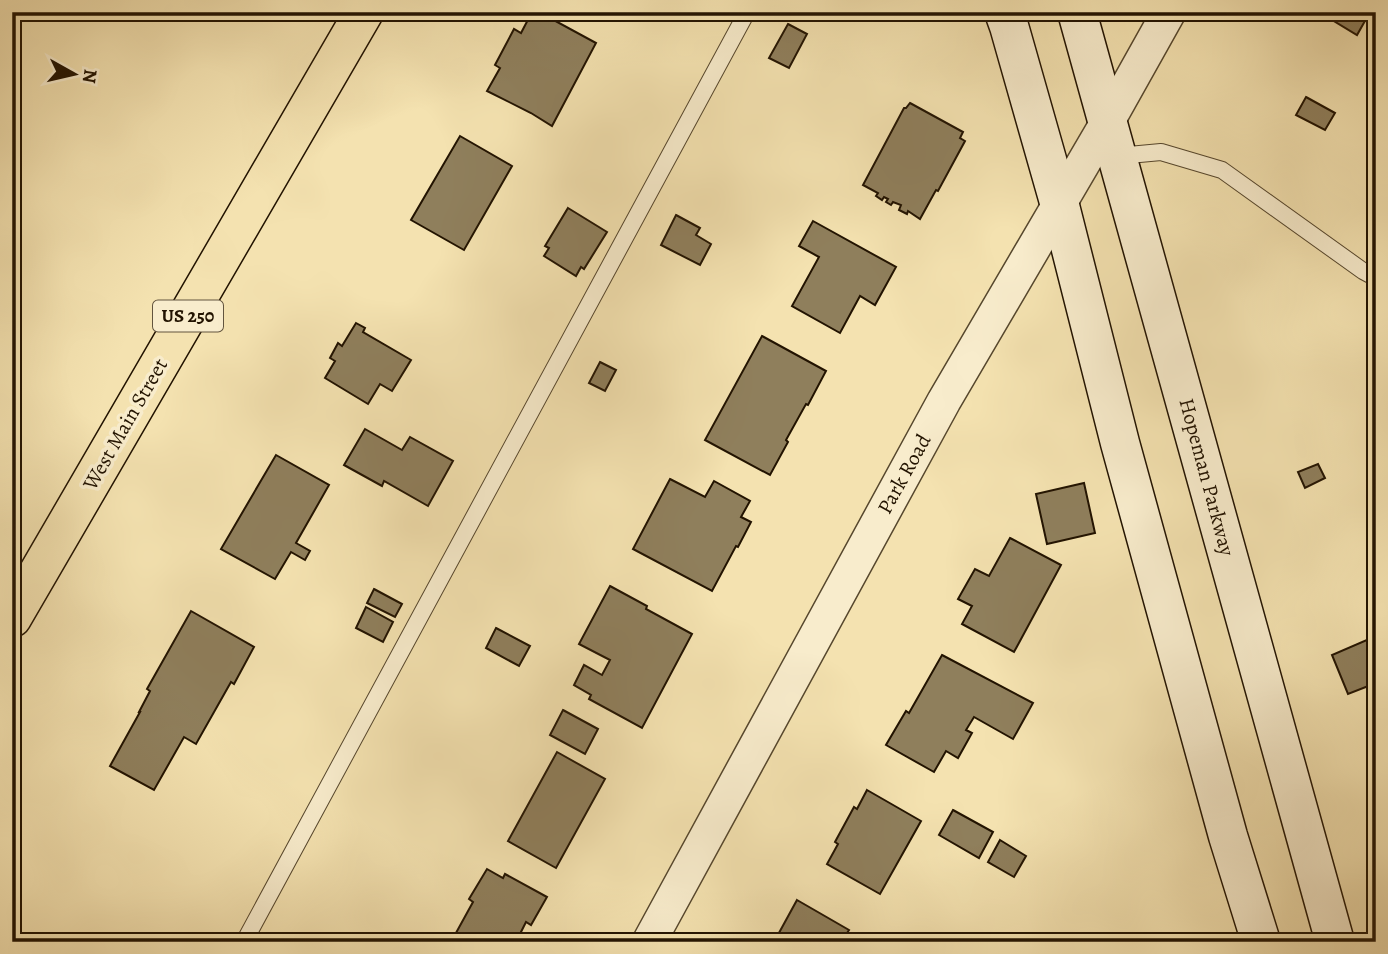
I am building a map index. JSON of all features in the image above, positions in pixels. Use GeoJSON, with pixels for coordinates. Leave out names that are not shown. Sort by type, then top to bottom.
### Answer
{"type":"FeatureCollection","features":[{"type":"Feature","properties":{"kind":"main road"},"geometry":{"type":"LineString","coordinates":[[1004,12],[1059,202],[1124,456],[1228,836],[1261,942]]}},
{"type":"Feature","properties":{"kind":"main road","name":"Hopeman Parkway"},"geometry":{"type":"LineString","coordinates":[[1077,12],[1335,942]]}},
{"type":"Feature","properties":{"kind":"main road","name":"West Main Street"},"geometry":{"type":"LineString","coordinates":[[12,618],[363,13]]}},
{"type":"Feature","properties":{"kind":"street","name":"Park Road"},"geometry":{"type":"LineString","coordinates":[[649,942],[944,401],[1059,202],[1113,139],[1169,12]]}},
{"type":"Feature","properties":{"kind":"lane"},"geometry":{"type":"LineString","coordinates":[[244,942],[747,12]]}},
{"type":"Feature","properties":{"kind":"lane"},"geometry":{"type":"LineString","coordinates":[[1113,139],[1223,170],[1376,278]]}},
{"type":"Feature","properties":{"kind":"building"},"geometry":{"type":"Polygon","coordinates":[[[532,12],[539,12],[596,43],[552,126],[487,91],[500,68],[495,65],[514,29],[521,33],[532,12]]]}},
{"type":"Feature","properties":{"kind":"building"},"geometry":{"type":"Polygon","coordinates":[[[1319,12],[1370,12],[1357,35],[1319,12]]]}},
{"type":"Feature","properties":{"kind":"building"},"geometry":{"type":"Polygon","coordinates":[[[788,24],[807,34],[789,68],[769,58],[788,24]]]}},
{"type":"Feature","properties":{"kind":"building"},"geometry":{"type":"Polygon","coordinates":[[[1306,97],[1335,113],[1325,130],[1296,115],[1306,97]]]}},
{"type":"Feature","properties":{"kind":"building"},"geometry":{"type":"Polygon","coordinates":[[[910,103],[963,132],[960,138],[965,141],[920,219],[908,211],[907,214],[899,210],[901,205],[893,202],[891,205],[884,197],[882,200],[876,196],[878,193],[863,185],[904,108],[910,103]]]}},
{"type":"Feature","properties":{"kind":"building"},"geometry":{"type":"Polygon","coordinates":[[[460,136],[512,166],[464,250],[411,220],[460,136]]]}},
{"type":"Feature","properties":{"kind":"building"},"geometry":{"type":"Polygon","coordinates":[[[568,208],[607,232],[584,269],[581,267],[576,276],[544,256],[549,248],[545,246],[568,208]]]}},
{"type":"Feature","properties":{"kind":"building"},"geometry":{"type":"Polygon","coordinates":[[[676,215],[700,228],[696,235],[711,244],[700,265],[661,245],[676,215]]]}},
{"type":"Feature","properties":{"kind":"building"},"geometry":{"type":"Polygon","coordinates":[[[813,221],[896,267],[875,305],[860,296],[840,333],[792,306],[819,257],[799,246],[813,221]]]}},
{"type":"Feature","properties":{"kind":"building"},"geometry":{"type":"Polygon","coordinates":[[[356,323],[365,328],[363,332],[411,360],[392,391],[380,384],[368,404],[325,378],[335,361],[330,358],[338,343],[342,346],[356,323]]]}},
{"type":"Feature","properties":{"kind":"building"},"geometry":{"type":"Polygon","coordinates":[[[762,336],[826,371],[786,440],[788,442],[770,475],[705,440],[762,336]]]}},
{"type":"Feature","properties":{"kind":"building"},"geometry":{"type":"Polygon","coordinates":[[[600,362],[616,370],[605,391],[589,383],[600,362]]]}},
{"type":"Feature","properties":{"kind":"building"},"geometry":{"type":"Polygon","coordinates":[[[365,429],[402,450],[410,437],[453,461],[428,506],[384,481],[382,486],[344,465],[365,429]]]}},
{"type":"Feature","properties":{"kind":"building"},"geometry":{"type":"Polygon","coordinates":[[[276,455],[329,485],[296,543],[310,551],[305,560],[291,552],[275,579],[221,549],[276,455]]]}},
{"type":"Feature","properties":{"kind":"building"},"geometry":{"type":"Polygon","coordinates":[[[1318,464],[1325,478],[1305,488],[1298,472],[1318,464]]]}},
{"type":"Feature","properties":{"kind":"building"},"geometry":{"type":"Polygon","coordinates":[[[670,479],[705,497],[714,481],[750,501],[741,517],[751,522],[712,591],[633,549],[670,479]]]}},
{"type":"Feature","properties":{"kind":"building"},"geometry":{"type":"Polygon","coordinates":[[[1084,483],[1095,533],[1047,544],[1036,494],[1084,483]]]}},
{"type":"Feature","properties":{"kind":"building"},"geometry":{"type":"Polygon","coordinates":[[[1010,538],[1061,565],[1014,652],[962,624],[972,606],[958,599],[975,569],[989,576],[1010,538]]]}},
{"type":"Feature","properties":{"kind":"building"},"geometry":{"type":"Polygon","coordinates":[[[610,586],[692,634],[642,728],[589,699],[591,695],[574,685],[584,665],[602,675],[610,660],[579,644],[610,586]]]}},
{"type":"Feature","properties":{"kind":"building"},"geometry":{"type":"Polygon","coordinates":[[[374,589],[402,604],[395,617],[367,603],[374,589]]]}},
{"type":"Feature","properties":{"kind":"building"},"geometry":{"type":"Polygon","coordinates":[[[366,607],[393,622],[383,642],[356,628],[366,607]]]}},
{"type":"Feature","properties":{"kind":"building"},"geometry":{"type":"Polygon","coordinates":[[[191,611],[254,647],[196,744],[184,737],[154,790],[110,766],[140,712],[150,691],[147,689],[191,611]]]}},
{"type":"Feature","properties":{"kind":"building"},"geometry":{"type":"Polygon","coordinates":[[[496,628],[530,646],[519,666],[486,648],[496,628]]]}},
{"type":"Feature","properties":{"kind":"building"},"geometry":{"type":"Polygon","coordinates":[[[1376,636],[1376,683],[1348,694],[1332,655],[1376,636]]]}},
{"type":"Feature","properties":{"kind":"building"},"geometry":{"type":"Polygon","coordinates":[[[942,655],[1033,703],[1013,739],[974,717],[966,730],[972,733],[958,758],[946,751],[934,772],[886,745],[906,711],[909,713],[942,655]]]}},
{"type":"Feature","properties":{"kind":"building"},"geometry":{"type":"Polygon","coordinates":[[[563,710],[598,729],[585,754],[550,735],[563,710]]]}},
{"type":"Feature","properties":{"kind":"building"},"geometry":{"type":"Polygon","coordinates":[[[557,752],[605,779],[556,868],[508,841],[557,752]]]}},
{"type":"Feature","properties":{"kind":"building"},"geometry":{"type":"Polygon","coordinates":[[[867,790],[921,821],[880,894],[827,864],[838,844],[835,842],[854,807],[857,809],[867,790]]]}},
{"type":"Feature","properties":{"kind":"building"},"geometry":{"type":"Polygon","coordinates":[[[953,810],[993,832],[979,858],[939,835],[953,810]]]}},
{"type":"Feature","properties":{"kind":"building"},"geometry":{"type":"Polygon","coordinates":[[[1000,840],[1026,856],[1014,877],[988,862],[1000,840]]]}},
{"type":"Feature","properties":{"kind":"building"},"geometry":{"type":"Polygon","coordinates":[[[487,869],[503,878],[505,874],[547,897],[531,925],[526,922],[516,942],[451,942],[473,902],[469,899],[487,869]]]}},
{"type":"Feature","properties":{"kind":"building"},"geometry":{"type":"Polygon","coordinates":[[[797,900],[849,930],[841,942],[774,942],[797,900]]]}}]}
